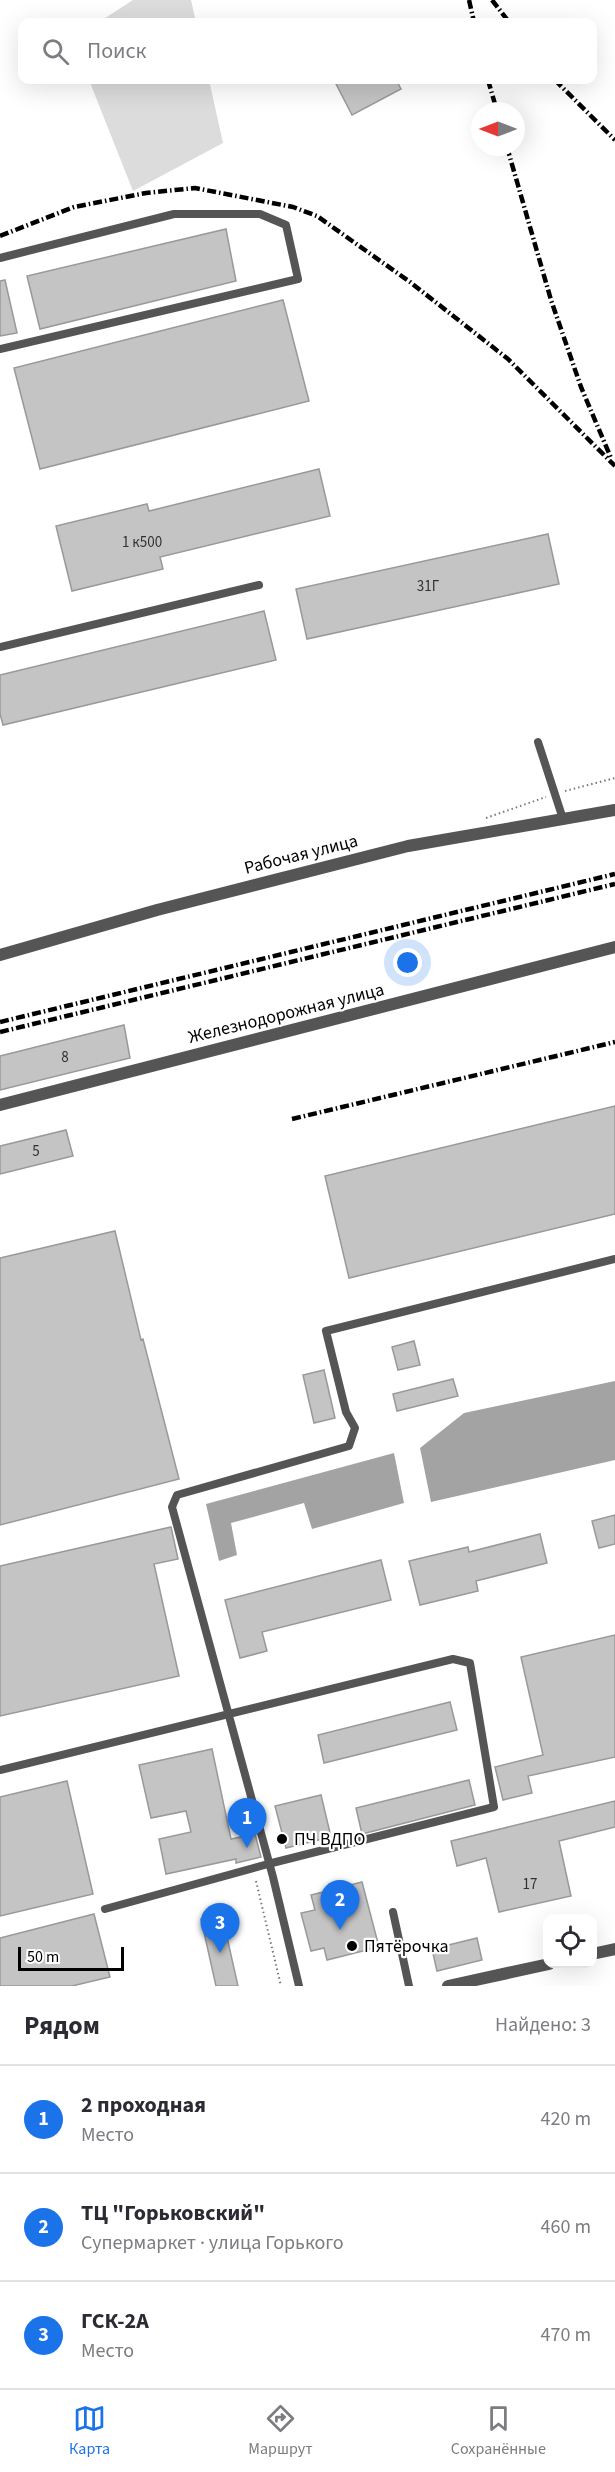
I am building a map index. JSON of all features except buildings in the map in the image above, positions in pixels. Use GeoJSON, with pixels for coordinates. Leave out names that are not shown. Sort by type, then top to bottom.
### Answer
{"type":"FeatureCollection","features":[{"type":"Feature","properties":{"kind":"street","name":"Рабочая улица"},"geometry":{"type":"LineString","coordinates":[[0,955],[157,910],[408,846],[615,810]]}},
{"type":"Feature","properties":{"kind":"street","name":"Железнодорожная улица"},"geometry":{"type":"LineString","coordinates":[[0,1105],[615,947]]}},
{"type":"Feature","properties":{"kind":"street"},"geometry":{"type":"LineString","coordinates":[[597,1953],[615,1949]]}},
{"type":"Feature","properties":{"kind":"street"},"geometry":{"type":"LineString","coordinates":[[448,1986],[474,1983],[543,1966]]}},
{"type":"Feature","properties":{"kind":"lane"},"geometry":{"type":"LineString","coordinates":[[0,258],[174,214],[260,214],[286,225],[298,279],[0,349]]}},
{"type":"Feature","properties":{"kind":"lane"},"geometry":{"type":"LineString","coordinates":[[0,647],[259,585]]}},
{"type":"Feature","properties":{"kind":"lane"},"geometry":{"type":"LineString","coordinates":[[538,742],[563,819]]}},
{"type":"Feature","properties":{"kind":"lane"},"geometry":{"type":"LineString","coordinates":[[299,1986],[172,1507],[177,1495],[349,1446],[355,1428],[346,1412],[326,1331],[615,1259]]}},
{"type":"Feature","properties":{"kind":"lane"},"geometry":{"type":"LineString","coordinates":[[0,1770],[453,1659],[470,1663],[494,1807],[268,1864],[105,1909]]}},
{"type":"Feature","properties":{"kind":"lane"},"geometry":{"type":"LineString","coordinates":[[393,1912],[409,1986]]}},
{"type":"Feature","properties":{"kind":"path"},"geometry":{"type":"LineString","coordinates":[[481,820],[555,794],[615,778]]}},
{"type":"Feature","properties":{"kind":"path"},"geometry":{"type":"LineString","coordinates":[[256,1881],[281,1986]]}},
{"type":"Feature","properties":{"kind":"shaded area"},"geometry":{"type":"Polygon","coordinates":[[[133,0],[191,0],[195,18],[105,18],[133,0]]]}},
{"type":"Feature","properties":{"kind":"shaded area"},"geometry":{"type":"Polygon","coordinates":[[[91,84],[210,84],[223,143],[133,191],[91,84]]]}},
{"type":"Feature","properties":{"kind":"shaded area"},"geometry":{"type":"Polygon","coordinates":[[[615,1381],[615,1460],[431,1502],[420,1448],[464,1413],[615,1381]]]}},
{"type":"Feature","properties":{"kind":"shaded area"},"geometry":{"type":"Polygon","coordinates":[[[394,1453],[404,1503],[312,1529],[304,1503],[231,1523],[237,1555],[219,1561],[206,1504],[394,1453]]]}},
{"type":"Feature","properties":{"kind":"railway"},"geometry":{"type":"LineString","coordinates":[[469,0],[473,18]]}},
{"type":"Feature","properties":{"kind":"railway"},"geometry":{"type":"LineString","coordinates":[[492,0],[506,18]]}},
{"type":"Feature","properties":{"kind":"railway"},"geometry":{"type":"LineString","coordinates":[[489,84],[494,102]]}},
{"type":"Feature","properties":{"kind":"railway"},"geometry":{"type":"LineString","coordinates":[[559,84],[615,140]]}},
{"type":"Feature","properties":{"kind":"railway"},"geometry":{"type":"LineString","coordinates":[[510,156],[551,300],[581,387],[611,458]]}},
{"type":"Feature","properties":{"kind":"railway"},"geometry":{"type":"LineString","coordinates":[[0,236],[74,207],[146,193],[195,188],[293,207],[317,216],[410,282],[508,359],[615,466]]}},
{"type":"Feature","properties":{"kind":"railway"},"geometry":{"type":"LineString","coordinates":[[0,1022],[615,874]]}},
{"type":"Feature","properties":{"kind":"railway"},"geometry":{"type":"LineString","coordinates":[[0,1032],[615,884]]}},
{"type":"Feature","properties":{"kind":"railway"},"geometry":{"type":"LineString","coordinates":[[292,1119],[615,1042]]}},
{"type":"Feature","properties":{"kind":"place","name":"ПЧ ВДПО"},"geometry":{"type":"Point","coordinates":[282,1839]}},
{"type":"Feature","properties":{"kind":"place","name":"2 проходная"},"geometry":{"type":"Point","coordinates":[247,1848]}},
{"type":"Feature","properties":{"kind":"place","name":"ТЦ \"Горьковский\""},"geometry":{"type":"Point","coordinates":[340,1930]}},
{"type":"Feature","properties":{"kind":"place","name":"Пятёрочка"},"geometry":{"type":"Point","coordinates":[352,1946]}},
{"type":"Feature","properties":{"kind":"place","name":"ГСК-2А"},"geometry":{"type":"Point","coordinates":[220,1953]}}]}
